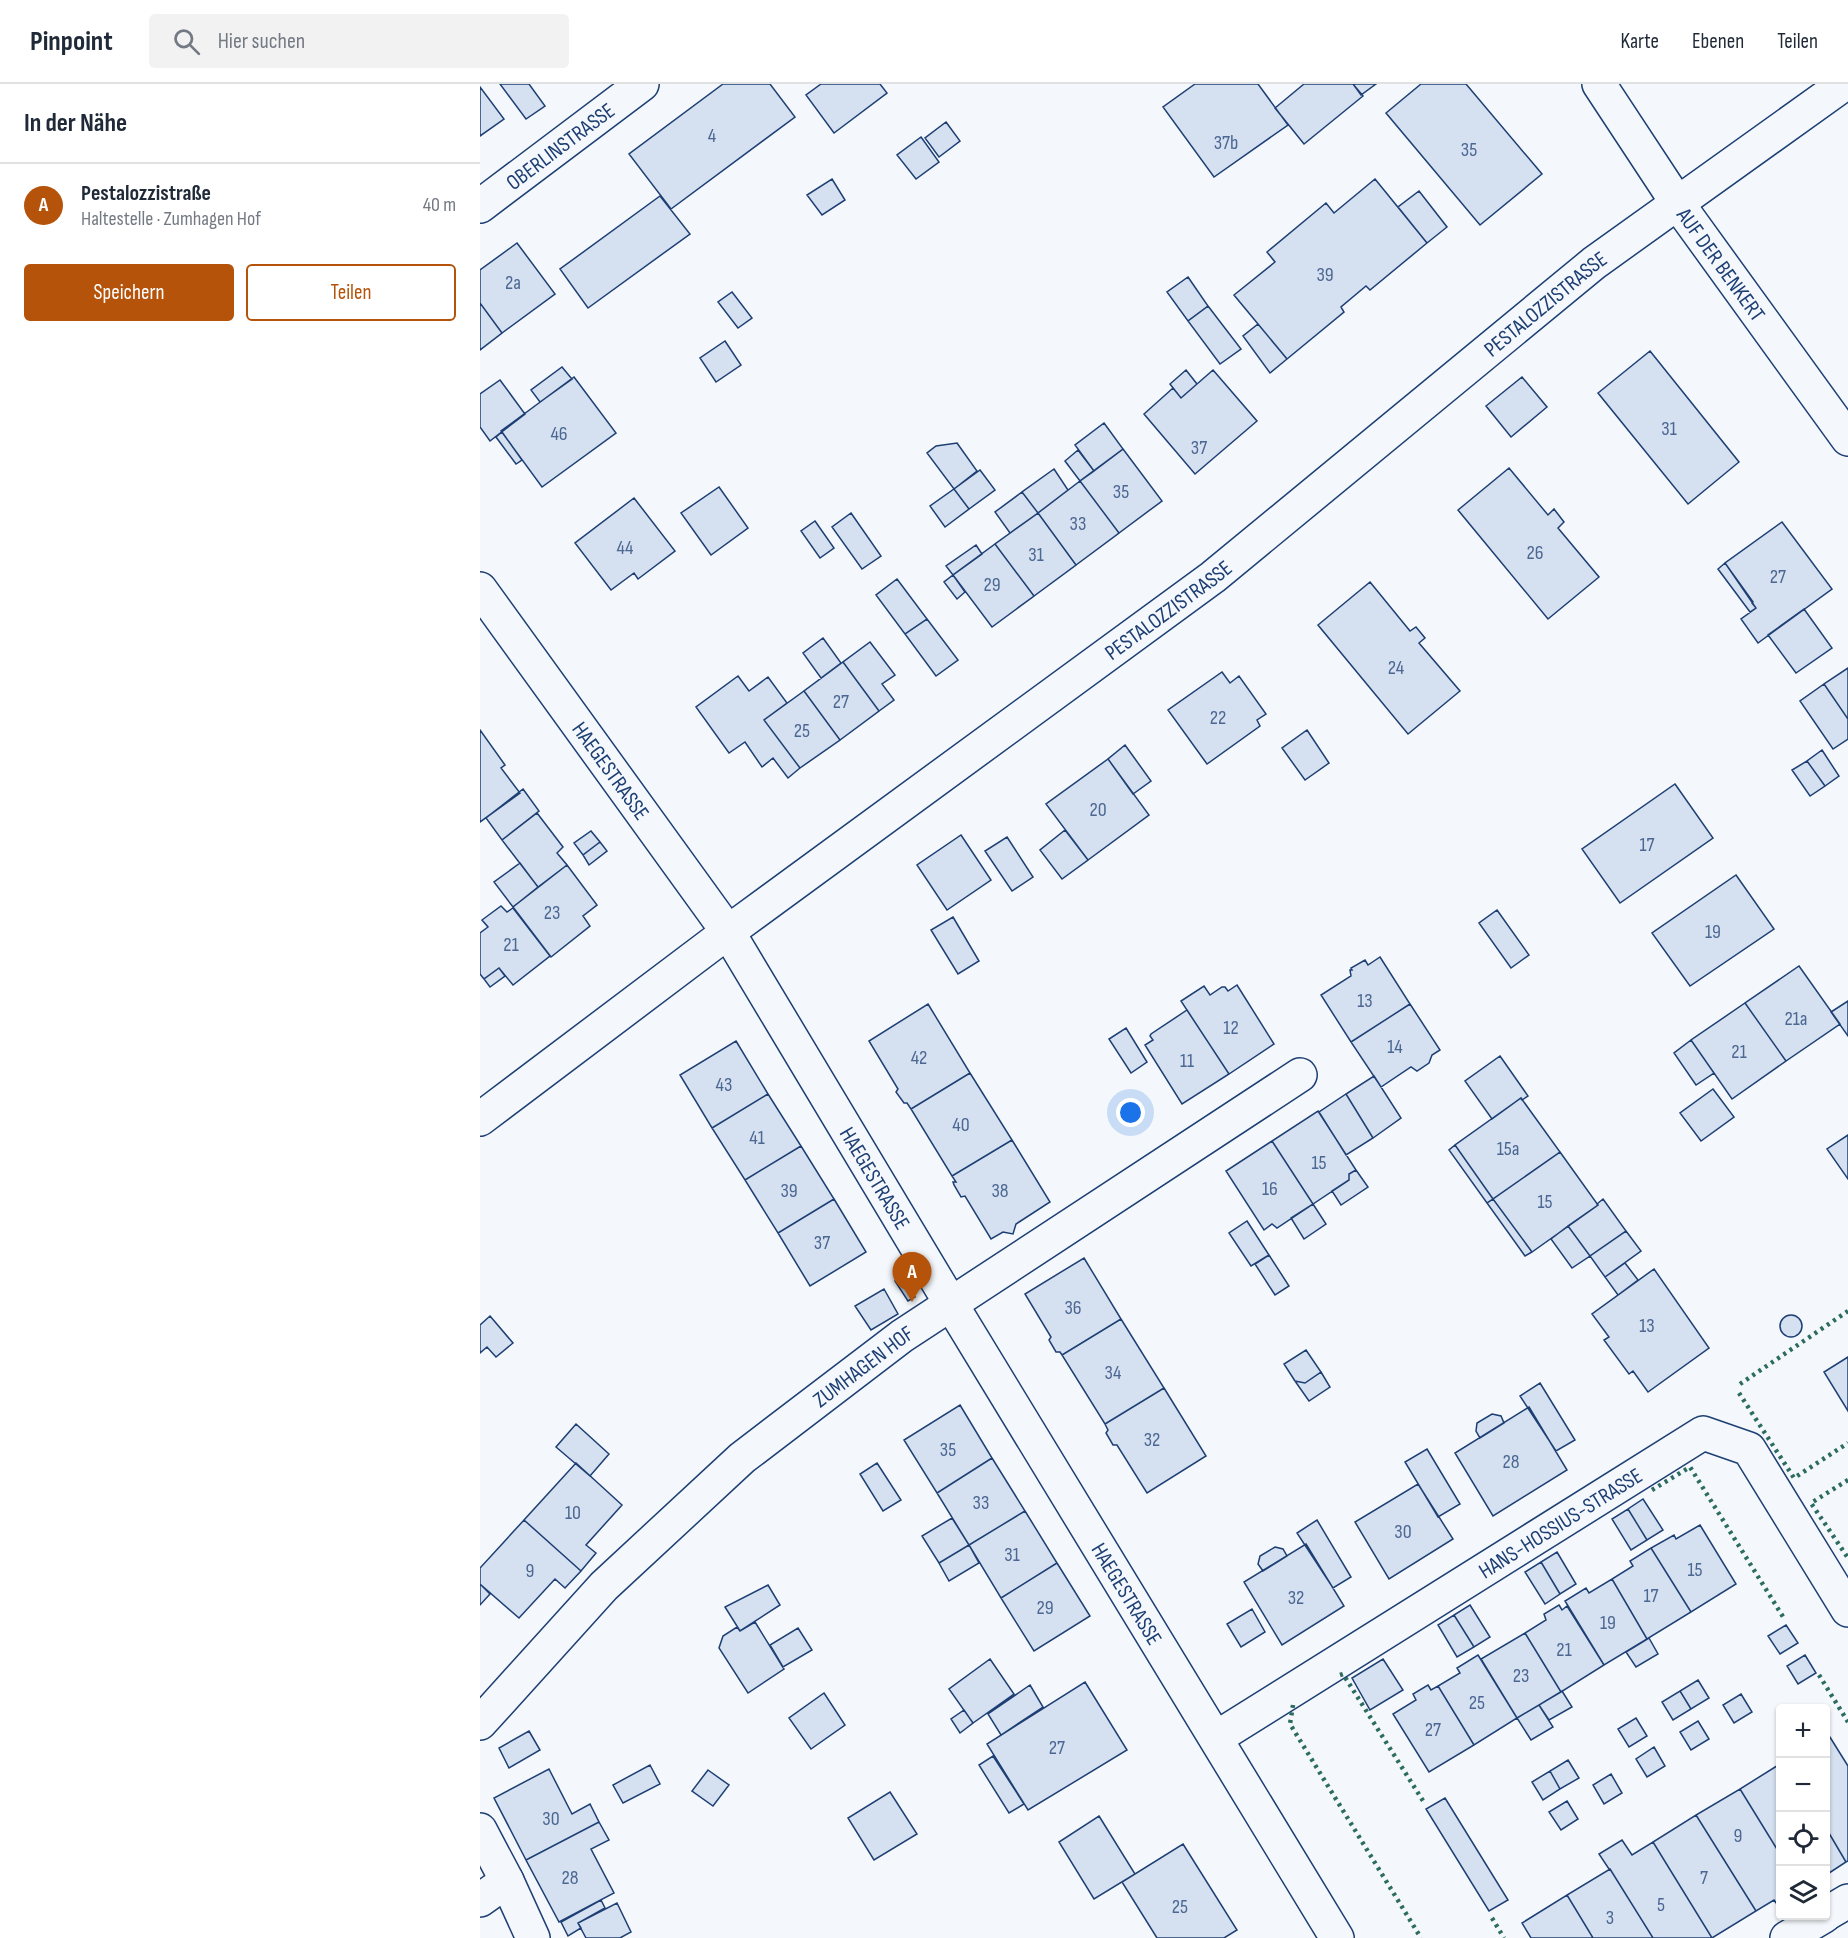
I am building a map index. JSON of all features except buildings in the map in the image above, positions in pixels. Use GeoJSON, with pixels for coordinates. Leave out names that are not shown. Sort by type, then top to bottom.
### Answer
{"type":"FeatureCollection","features":[{"type":"Feature","properties":{"kind":"street","name":"OBERLINSTRASSE"},"geometry":{"type":"LineString","coordinates":[[480,206],[642,84]]}},
{"type":"Feature","properties":{"kind":"street","name":"AUF DER BENKERT"},"geometry":{"type":"LineString","coordinates":[[1599,84],[1678,204],[1848,439]]}},
{"type":"Feature","properties":{"kind":"street","name":"PESTALOZZISTRASSE"},"geometry":{"type":"LineString","coordinates":[[480,1119],[728,932],[1213,576],[1594,263],[1844,84]]}},
{"type":"Feature","properties":{"kind":"street","name":"HAEGESTRASSE"},"geometry":{"type":"LineString","coordinates":[[480,589],[728,932],[951,1304],[1337,1938]]}},
{"type":"Feature","properties":{"kind":"street","name":"ZUMHAGEN HOF"},"geometry":{"type":"LineString","coordinates":[[480,1723],[604,1586],[741,1458],[902,1336],[1300,1075]]}},
{"type":"Feature","properties":{"kind":"street","name":"HANS-HOSSIUS-STRASSE"},"geometry":{"type":"LineString","coordinates":[[1216,1738],[1703,1433],[1749,1449],[1848,1610]]}},
{"type":"Feature","properties":{"kind":"street"},"geometry":{"type":"LineString","coordinates":[[480,1830],[533,1938]]}},
{"type":"Feature","properties":{"kind":"street"},"geometry":{"type":"LineString","coordinates":[[480,1900],[507,1881]]}},
{"type":"Feature","properties":{"kind":"street"},"geometry":{"type":"LineString","coordinates":[[1830,1912],[1848,1901]]}},
{"type":"Feature","properties":{"kind":"street"},"geometry":{"type":"LineString","coordinates":[[1787,1938],[1817,1920]]}},
{"type":"Feature","properties":{"kind":"hedge"},"geometry":{"type":"LineString","coordinates":[[1740,1384],[1848,1311]]}},
{"type":"Feature","properties":{"kind":"hedge"},"geometry":{"type":"LineString","coordinates":[[1739,1393],[1794,1478],[1848,1443]]}},
{"type":"Feature","properties":{"kind":"hedge"},"geometry":{"type":"LineString","coordinates":[[1652,1490],[1690,1467],[1785,1620]]}},
{"type":"Feature","properties":{"kind":"hedge"},"geometry":{"type":"LineString","coordinates":[[1848,1480],[1811,1503],[1848,1558]]}},
{"type":"Feature","properties":{"kind":"hedge"},"geometry":{"type":"LineString","coordinates":[[1340,1675],[1343,1674],[1425,1804]]}},
{"type":"Feature","properties":{"kind":"hedge"},"geometry":{"type":"LineString","coordinates":[[1819,1675],[1848,1722]]}},
{"type":"Feature","properties":{"kind":"hedge"},"geometry":{"type":"LineString","coordinates":[[1293,1705],[1290,1724],[1421,1938]]}},
{"type":"Feature","properties":{"kind":"hedge"},"geometry":{"type":"LineString","coordinates":[[1492,1918],[1504,1938]]}},
{"type":"Feature","properties":{"kind":"place","name":"Pestalozzistraße"},"geometry":{"type":"Point","coordinates":[912,1302]}}]}
